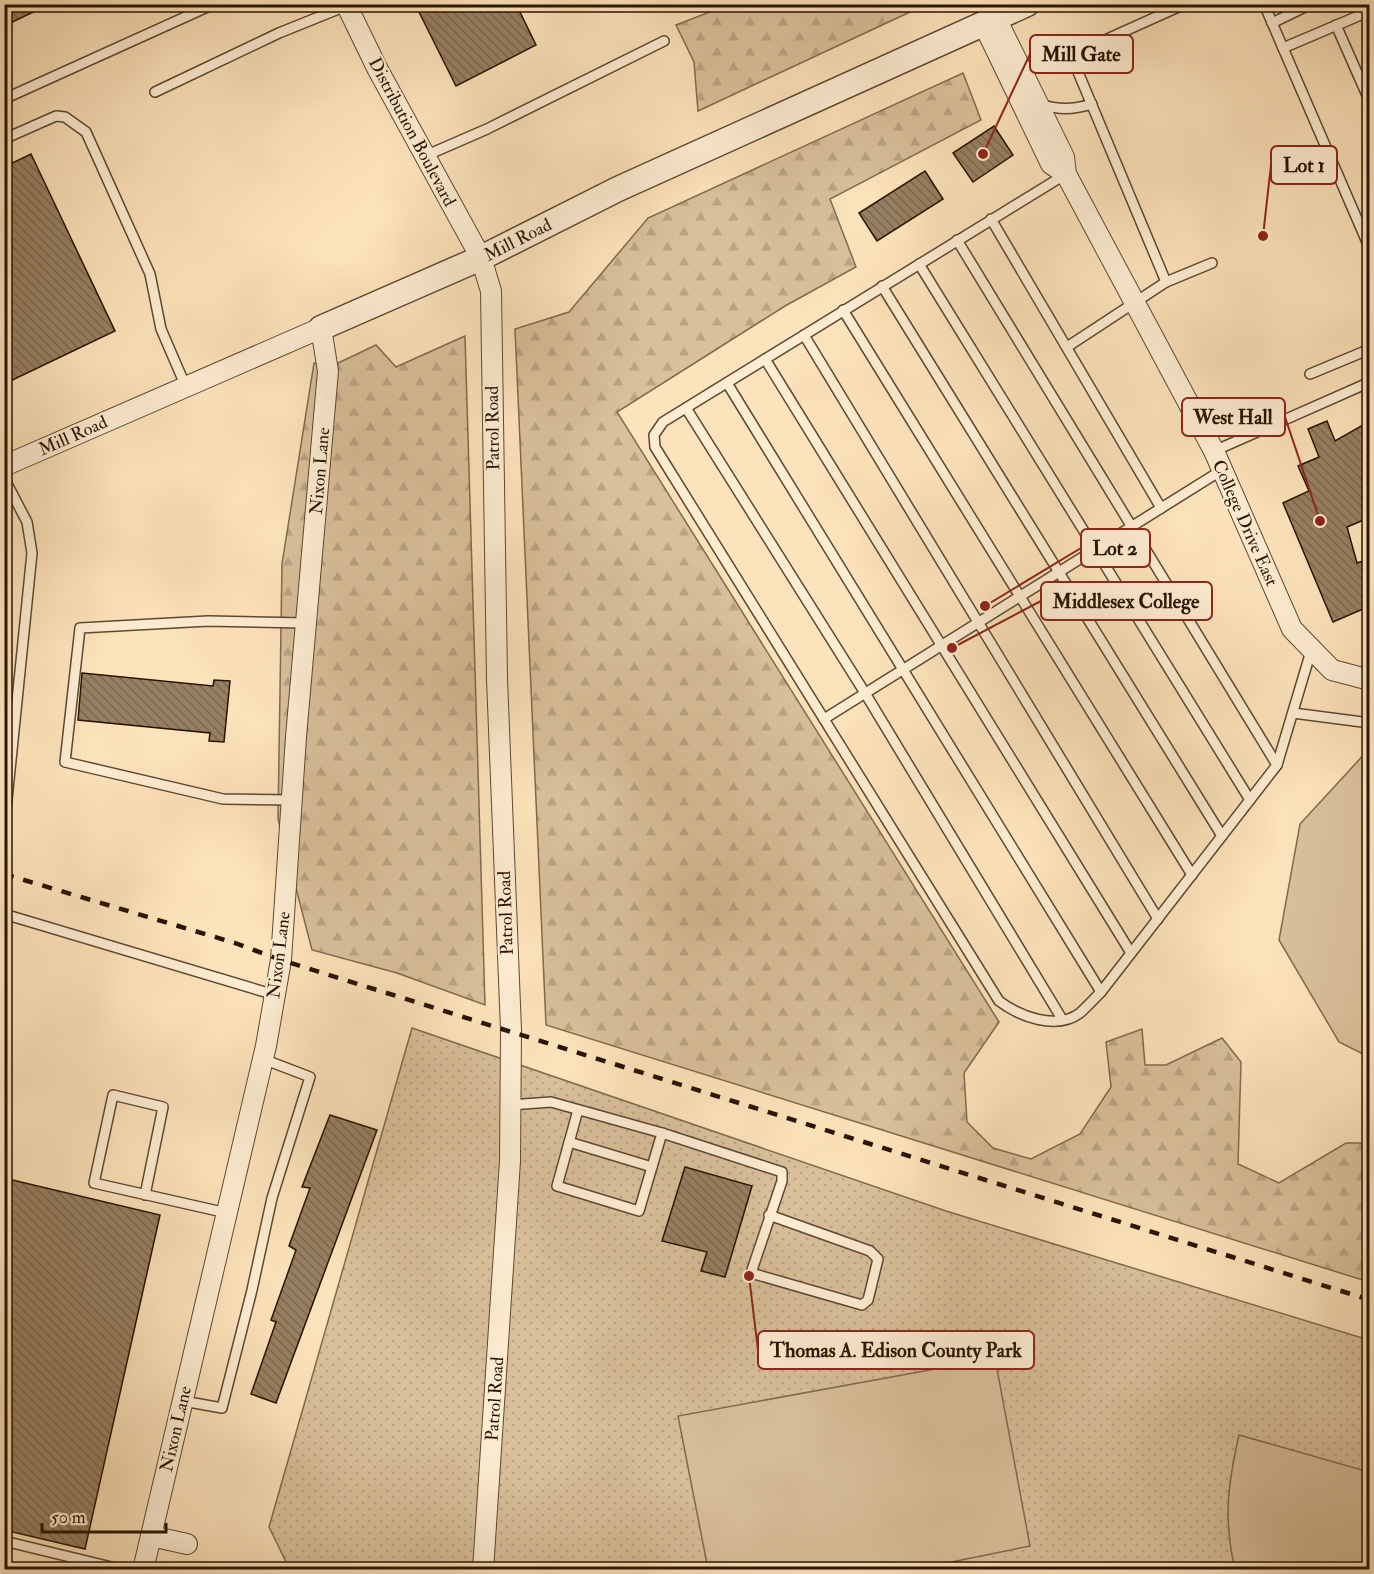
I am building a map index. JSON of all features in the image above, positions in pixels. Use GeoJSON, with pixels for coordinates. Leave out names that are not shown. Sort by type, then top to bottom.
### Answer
{"type":"FeatureCollection","features":[{"type":"Feature","properties":{"kind":"street","name":"Mill Road"},"geometry":{"type":"LineString","coordinates":[[4,466],[481,258],[618,189],[989,15],[1027,4]]}},
{"type":"Feature","properties":{"kind":"street","name":"Distribution Boulevard"},"geometry":{"type":"LineString","coordinates":[[346,5],[481,258]]}},
{"type":"Feature","properties":{"kind":"street","name":"College Drive East"},"geometry":{"type":"LineString","coordinates":[[989,15],[1038,104],[1047,138]]}},
{"type":"Feature","properties":{"kind":"street","name":"College Drive East"},"geometry":{"type":"LineString","coordinates":[[989,15],[1047,138],[1064,157],[1066,174],[1214,451],[1292,630],[1332,670],[1370,680]]}},
{"type":"Feature","properties":{"kind":"street","name":"Patrol Road"},"geometry":{"type":"LineString","coordinates":[[481,258],[491,291],[497,667],[511,1030],[505,1254],[483,1569]]}},
{"type":"Feature","properties":{"kind":"street","name":"Nixon Lane"},"geometry":{"type":"LineString","coordinates":[[143,1569],[263,1059],[281,960],[291,800],[328,371],[321,328]]}},
{"type":"Feature","properties":{"kind":"street"},"geometry":{"type":"LineString","coordinates":[[151,1536],[188,1544]]}},
{"type":"Feature","properties":{"kind":"lane"},"geometry":{"type":"LineString","coordinates":[[4,99],[214,4]]}},
{"type":"Feature","properties":{"kind":"lane"},"geometry":{"type":"LineString","coordinates":[[1166,282],[1073,60],[1076,53],[1185,4]]}},
{"type":"Feature","properties":{"kind":"lane"},"geometry":{"type":"LineString","coordinates":[[1264,4],[1370,249]]}},
{"type":"Feature","properties":{"kind":"lane"},"geometry":{"type":"LineString","coordinates":[[1272,23],[1311,4]]}},
{"type":"Feature","properties":{"kind":"lane"},"geometry":{"type":"LineString","coordinates":[[155,92],[279,33],[346,5]]}},
{"type":"Feature","properties":{"kind":"lane"},"geometry":{"type":"LineString","coordinates":[[1283,48],[1370,10]]}},
{"type":"Feature","properties":{"kind":"lane"},"geometry":{"type":"LineString","coordinates":[[1336,25],[1370,102]]}},
{"type":"Feature","properties":{"kind":"lane"},"geometry":{"type":"LineString","coordinates":[[425,156],[487,129],[664,42]]}},
{"type":"Feature","properties":{"kind":"lane"},"geometry":{"type":"LineString","coordinates":[[1038,104],[1065,110],[1092,104]]}},
{"type":"Feature","properties":{"kind":"lane"},"geometry":{"type":"LineString","coordinates":[[4,139],[56,116],[65,117],[86,132],[150,274],[161,329],[186,387]]}},
{"type":"Feature","properties":{"kind":"lane"},"geometry":{"type":"LineString","coordinates":[[1066,174],[663,422],[654,435],[655,447],[999,1001],[1034,1020],[1078,1015],[1101,992],[1250,800],[1276,765],[1311,651]]}},
{"type":"Feature","properties":{"kind":"lane"},"geometry":{"type":"LineString","coordinates":[[992,219],[1161,508]]}},
{"type":"Feature","properties":{"kind":"lane"},"geometry":{"type":"LineString","coordinates":[[957,240],[1276,765]]}},
{"type":"Feature","properties":{"kind":"lane"},"geometry":{"type":"LineString","coordinates":[[1067,347],[1166,282],[1212,263]]}},
{"type":"Feature","properties":{"kind":"lane"},"geometry":{"type":"LineString","coordinates":[[919,264],[1097,548],[1250,800]]}},
{"type":"Feature","properties":{"kind":"lane"},"geometry":{"type":"LineString","coordinates":[[882,286],[1222,836]]}},
{"type":"Feature","properties":{"kind":"lane"},"geometry":{"type":"LineString","coordinates":[[843,310],[1192,875]]}},
{"type":"Feature","properties":{"kind":"lane"},"geometry":{"type":"LineString","coordinates":[[804,335],[1158,919]]}},
{"type":"Feature","properties":{"kind":"lane"},"geometry":{"type":"LineString","coordinates":[[1310,374],[1370,349]]}},
{"type":"Feature","properties":{"kind":"lane"},"geometry":{"type":"LineString","coordinates":[[765,359],[1131,953]]}},
{"type":"Feature","properties":{"kind":"lane"},"geometry":{"type":"LineString","coordinates":[[1214,451],[1370,382]]}},
{"type":"Feature","properties":{"kind":"lane"},"geometry":{"type":"LineString","coordinates":[[727,383],[1101,992]]}},
{"type":"Feature","properties":{"kind":"lane"},"geometry":{"type":"LineString","coordinates":[[686,408],[865,693],[1062,1018]]}},
{"type":"Feature","properties":{"kind":"lane"},"geometry":{"type":"LineString","coordinates":[[824,719],[1222,470]]}},
{"type":"Feature","properties":{"kind":"lane"},"geometry":{"type":"LineString","coordinates":[[4,478],[27,522],[32,553],[4,829]]}},
{"type":"Feature","properties":{"kind":"lane"},"geometry":{"type":"LineString","coordinates":[[291,800],[223,799],[65,762],[80,628],[208,621],[306,623]]}},
{"type":"Feature","properties":{"kind":"lane"},"geometry":{"type":"LineString","coordinates":[[1293,713],[1370,723]]}},
{"type":"Feature","properties":{"kind":"lane"},"geometry":{"type":"LineString","coordinates":[[4,914],[275,995]]}},
{"type":"Feature","properties":{"kind":"lane"},"geometry":{"type":"LineString","coordinates":[[183,1401],[222,1408],[252,1290],[272,1198],[310,1077],[263,1059]]}},
{"type":"Feature","properties":{"kind":"lane"},"geometry":{"type":"LineString","coordinates":[[145,1195],[163,1107],[112,1095],[94,1183],[145,1195],[227,1213]]}},
{"type":"Feature","properties":{"kind":"lane"},"geometry":{"type":"LineString","coordinates":[[510,1105],[551,1102],[662,1133],[782,1172],[782,1181],[768,1215],[751,1273],[862,1305],[868,1300],[878,1259],[870,1251],[768,1215]]}},
{"type":"Feature","properties":{"kind":"lane"},"geometry":{"type":"LineString","coordinates":[[578,1110],[557,1186],[639,1211],[662,1133]]}},
{"type":"Feature","properties":{"kind":"lane"},"geometry":{"type":"LineString","coordinates":[[569,1142],[652,1167]]}},
{"type":"Feature","properties":{"kind":"lane"},"geometry":{"type":"LineString","coordinates":[[4,1541],[124,1569]]}},
{"type":"Feature","properties":{"kind":"green space"},"geometry":{"type":"Polygon","coordinates":[[[728,5],[925,5],[698,111],[694,62],[676,25],[728,5]]]}},
{"type":"Feature","properties":{"kind":"green space"},"geometry":{"type":"Polygon","coordinates":[[[963,73],[981,120],[830,199],[856,267],[785,306],[617,412],[999,1022],[964,1073],[967,1122],[993,1148],[1031,1159],[1080,1134],[1111,1087],[1106,1042],[1142,1029],[1145,1065],[1166,1065],[1222,1038],[1241,1062],[1238,1164],[1279,1183],[1346,1143],[1369,1143],[1369,1282],[546,1025],[515,329],[569,312],[648,218],[963,73]]]}},
{"type":"Feature","properties":{"kind":"green space"},"geometry":{"type":"Polygon","coordinates":[[[465,336],[485,1005],[397,973],[312,950],[278,819],[282,564],[314,363],[334,365],[376,345],[396,367],[465,336]]]}},
{"type":"Feature","properties":{"kind":"green space"},"geometry":{"type":"Polygon","coordinates":[[[1369,749],[1369,1057],[1339,1042],[1279,940],[1300,824],[1369,749]]]}},
{"type":"Feature","properties":{"kind":"green space"},"geometry":{"type":"Polygon","coordinates":[[[412,1028],[946,1211],[1369,1340],[1369,1569],[290,1570],[269,1527],[412,1028]]]}},
{"type":"Feature","properties":{"kind":"green space"},"geometry":{"type":"Polygon","coordinates":[[[995,1358],[1030,1546],[917,1569],[708,1569],[678,1416],[995,1358]]]}},
{"type":"Feature","properties":{"kind":"green space"},"geometry":{"type":"Polygon","coordinates":[[[1239,1435],[1369,1472],[1369,1569],[1235,1569],[1229,1534],[1228,1502],[1239,1435]]]}},
{"type":"Feature","properties":{"kind":"building"},"geometry":{"type":"Polygon","coordinates":[[[4,4],[50,4],[4,26],[4,4]]]}},
{"type":"Feature","properties":{"kind":"building"},"geometry":{"type":"Polygon","coordinates":[[[415,4],[516,4],[536,45],[456,86],[415,4]]]}},
{"type":"Feature","properties":{"kind":"building"},"geometry":{"type":"Polygon","coordinates":[[[994,126],[1013,155],[973,182],[953,153],[994,126]]]}},
{"type":"Feature","properties":{"kind":"building"},"geometry":{"type":"Polygon","coordinates":[[[31,154],[115,331],[4,384],[4,167],[31,154]]]}},
{"type":"Feature","properties":{"kind":"building"},"geometry":{"type":"Polygon","coordinates":[[[925,171],[943,199],[877,241],[859,213],[925,171]]]}},
{"type":"Feature","properties":{"kind":"building"},"geometry":{"type":"Polygon","coordinates":[[[1327,421],[1335,441],[1370,421],[1370,512],[1364,514],[1366,519],[1347,527],[1357,563],[1366,560],[1370,568],[1370,578],[1365,580],[1370,590],[1370,606],[1333,622],[1283,503],[1309,491],[1298,466],[1319,457],[1308,429],[1327,421]]]}},
{"type":"Feature","properties":{"kind":"building"},"geometry":{"type":"Polygon","coordinates":[[[82,673],[213,686],[214,680],[230,681],[224,742],[209,741],[210,733],[78,720],[82,673]]]}},
{"type":"Feature","properties":{"kind":"building"},"geometry":{"type":"Polygon","coordinates":[[[330,1115],[377,1130],[276,1403],[251,1394],[276,1322],[271,1320],[296,1250],[289,1246],[310,1188],[302,1187],[330,1115]]]}},
{"type":"Feature","properties":{"kind":"building"},"geometry":{"type":"Polygon","coordinates":[[[685,1167],[752,1186],[725,1277],[701,1271],[707,1252],[662,1241],[685,1167]]]}},
{"type":"Feature","properties":{"kind":"building"},"geometry":{"type":"Polygon","coordinates":[[[4,1178],[160,1215],[85,1549],[4,1530],[4,1178]]]}},
{"type":"Feature","properties":{"kind":"railway"},"geometry":{"type":"LineString","coordinates":[[4,874],[235,943],[281,960],[1370,1300]]}},
{"type":"Feature","properties":{"kind":"place","name":"Mill Gate"},"geometry":{"type":"Point","coordinates":[983,154]}},
{"type":"Feature","properties":{"kind":"place","name":"Lot 1"},"geometry":{"type":"Point","coordinates":[1263,236]}},
{"type":"Feature","properties":{"kind":"place","name":"West Hall"},"geometry":{"type":"Point","coordinates":[1320,521]}},
{"type":"Feature","properties":{"kind":"place","name":"Lot 2"},"geometry":{"type":"Point","coordinates":[985,606]}},
{"type":"Feature","properties":{"kind":"place","name":"Middlesex College"},"geometry":{"type":"Point","coordinates":[952,648]}},
{"type":"Feature","properties":{"kind":"place","name":"Thomas A. Edison County Park"},"geometry":{"type":"Point","coordinates":[749,1276]}}]}
